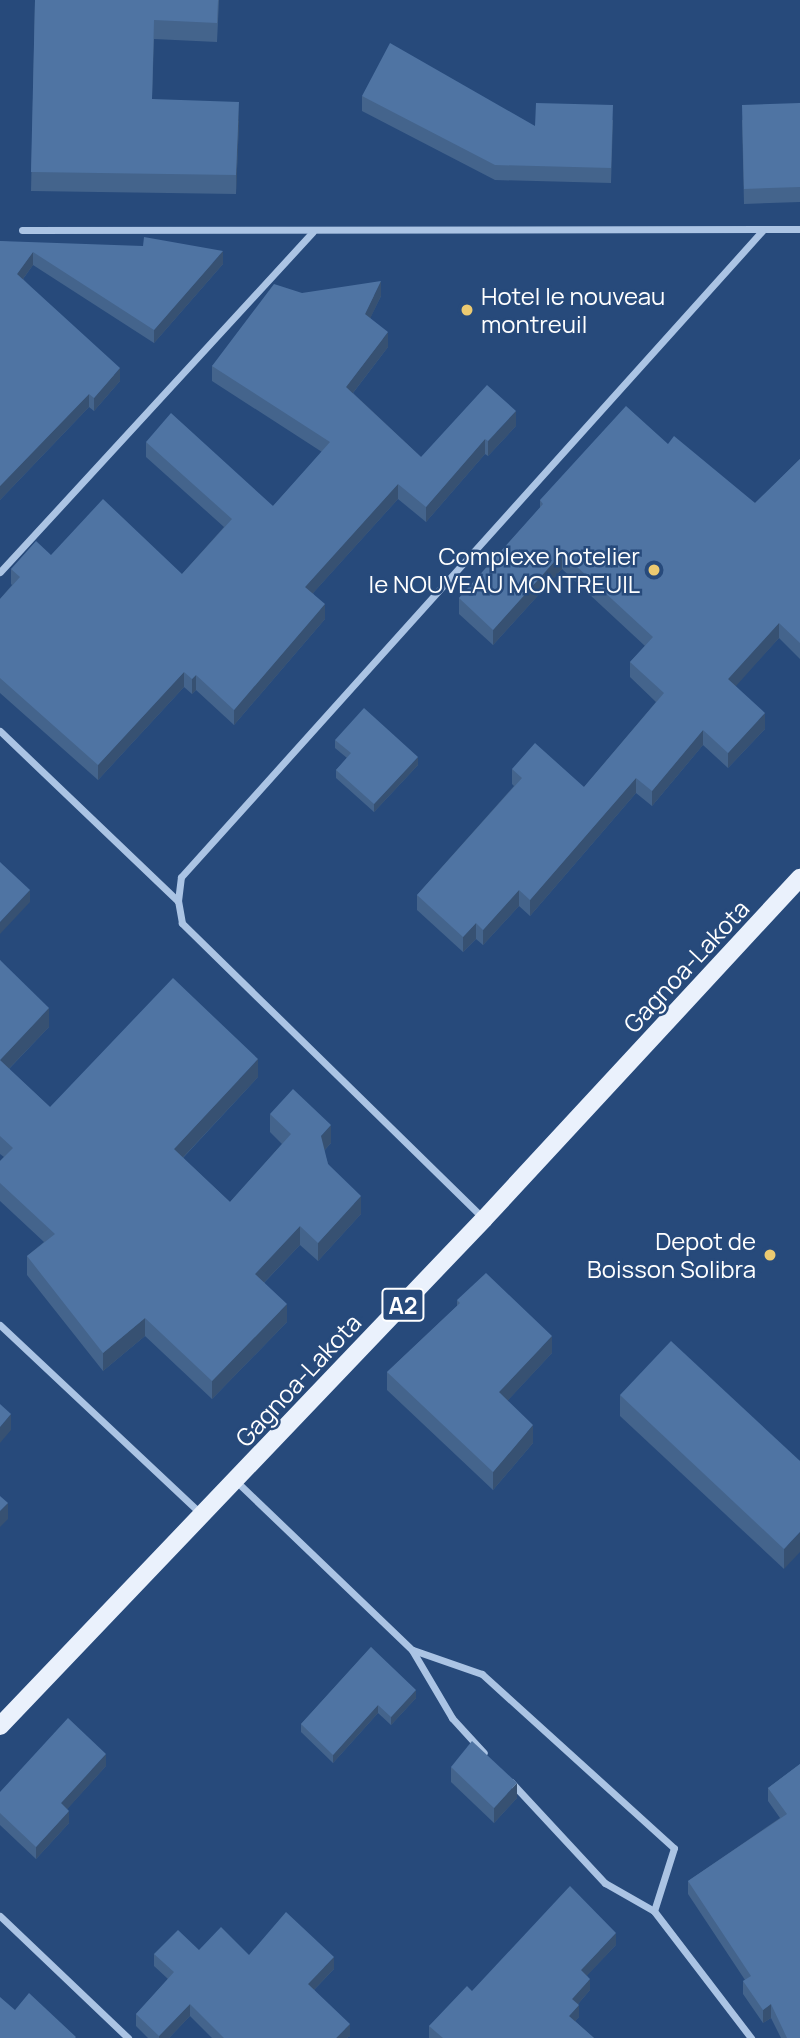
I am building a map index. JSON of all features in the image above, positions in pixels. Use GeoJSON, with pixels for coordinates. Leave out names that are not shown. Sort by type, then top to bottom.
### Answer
{"type":"FeatureCollection","features":[{"type":"Feature","properties":{"kind":"main road","name":"Gagnoa-Lakota"},"geometry":{"type":"LineString","coordinates":[[0,1726],[484,1219],[800,878]]}},
{"type":"Feature","properties":{"kind":"street"},"geometry":{"type":"LineString","coordinates":[[22,230],[313,232],[800,229]]}},
{"type":"Feature","properties":{"kind":"street"},"geometry":{"type":"LineString","coordinates":[[484,1219],[181,923],[178,901],[181,877],[763,230]]}},
{"type":"Feature","properties":{"kind":"street"},"geometry":{"type":"LineString","coordinates":[[0,572],[313,232]]}},
{"type":"Feature","properties":{"kind":"street"},"geometry":{"type":"LineString","coordinates":[[0,731],[178,901]]}},
{"type":"Feature","properties":{"kind":"street"},"geometry":{"type":"LineString","coordinates":[[0,1325],[202,1515]]}},
{"type":"Feature","properties":{"kind":"street"},"geometry":{"type":"LineString","coordinates":[[236,1481],[412,1650],[452,1718],[488,1757]]}},
{"type":"Feature","properties":{"kind":"street"},"geometry":{"type":"LineString","coordinates":[[412,1650],[482,1674],[674,1848],[654,1911]]}},
{"type":"Feature","properties":{"kind":"street"},"geometry":{"type":"LineString","coordinates":[[506,1776],[606,1883],[654,1911],[751,2038]]}},
{"type":"Feature","properties":{"kind":"street"},"geometry":{"type":"LineString","coordinates":[[0,1916],[128,2038]]}},
{"type":"Feature","properties":{"kind":"building"},"geometry":{"type":"Polygon","coordinates":[[[35,0],[218,0],[217,23],[154,20],[152,99],[239,102],[236,175],[31,172],[35,0]]]}},
{"type":"Feature","properties":{"kind":"building"},"geometry":{"type":"Polygon","coordinates":[[[390,43],[535,126],[536,103],[613,105],[611,168],[495,165],[362,96],[390,43]]]}},
{"type":"Feature","properties":{"kind":"building"},"geometry":{"type":"Polygon","coordinates":[[[800,103],[800,187],[744,189],[742,105],[800,103]]]}},
{"type":"Feature","properties":{"kind":"building"},"geometry":{"type":"Polygon","coordinates":[[[144,237],[223,251],[154,330],[33,252],[17,274],[120,368],[94,398],[89,394],[0,486],[0,241],[143,246],[144,237]]]}},
{"type":"Feature","properties":{"kind":"building"},"geometry":{"type":"Polygon","coordinates":[[[381,281],[365,314],[388,332],[346,387],[421,457],[487,385],[516,411],[488,441],[485,439],[426,507],[398,484],[305,587],[325,604],[234,710],[196,675],[192,679],[184,672],[98,765],[0,678],[0,599],[20,577],[11,569],[36,541],[51,555],[103,499],[182,574],[232,519],[146,442],[171,413],[273,506],[330,442],[212,366],[274,284],[302,293],[381,281]]]}},
{"type":"Feature","properties":{"kind":"building"},"geometry":{"type":"Polygon","coordinates":[[[626,406],[668,444],[674,436],[755,503],[800,459],[800,643],[779,623],[728,679],[765,713],[728,753],[703,730],[652,791],[636,778],[530,900],[519,890],[483,930],[476,923],[463,937],[417,895],[522,778],[512,769],[535,743],[584,787],[664,693],[630,662],[653,637],[562,553],[493,630],[459,598],[543,504],[540,500],[626,406]]]}},
{"type":"Feature","properties":{"kind":"building"},"geometry":{"type":"Polygon","coordinates":[[[364,708],[418,757],[374,804],[336,770],[351,753],[335,740],[364,708]]]}},
{"type":"Feature","properties":{"kind":"building"},"geometry":{"type":"Polygon","coordinates":[[[0,862],[30,890],[0,922],[0,862]]]}},
{"type":"Feature","properties":{"kind":"building"},"geometry":{"type":"Polygon","coordinates":[[[0,960],[49,1008],[0,1060],[0,960]]]}},
{"type":"Feature","properties":{"kind":"building"},"geometry":{"type":"Polygon","coordinates":[[[173,978],[258,1059],[174,1149],[230,1202],[291,1134],[270,1114],[293,1089],[331,1125],[321,1136],[328,1164],[361,1196],[318,1243],[300,1226],[255,1274],[287,1304],[212,1381],[145,1318],[103,1353],[27,1256],[55,1234],[0,1183],[0,1161],[13,1148],[0,1136],[0,1060],[50,1107],[173,978]]]}},
{"type":"Feature","properties":{"kind":"building"},"geometry":{"type":"Polygon","coordinates":[[[486,1273],[552,1336],[499,1392],[533,1425],[493,1472],[387,1372],[460,1303],[457,1300],[486,1273]]]}},
{"type":"Feature","properties":{"kind":"building"},"geometry":{"type":"Polygon","coordinates":[[[671,1341],[800,1461],[800,1532],[784,1549],[620,1395],[671,1341]]]}},
{"type":"Feature","properties":{"kind":"building"},"geometry":{"type":"Polygon","coordinates":[[[0,1404],[11,1414],[0,1427],[0,1404]]]}},
{"type":"Feature","properties":{"kind":"building"},"geometry":{"type":"Polygon","coordinates":[[[0,1496],[8,1503],[0,1511],[0,1496]]]}},
{"type":"Feature","properties":{"kind":"building"},"geometry":{"type":"Polygon","coordinates":[[[371,1647],[416,1690],[391,1717],[378,1705],[333,1755],[301,1724],[371,1647]]]}},
{"type":"Feature","properties":{"kind":"building"},"geometry":{"type":"Polygon","coordinates":[[[68,1718],[106,1754],[61,1803],[69,1811],[36,1847],[0,1813],[0,1792],[68,1718]]]}},
{"type":"Feature","properties":{"kind":"building"},"geometry":{"type":"Polygon","coordinates":[[[472,1741],[517,1783],[494,1808],[451,1767],[472,1741]]]}},
{"type":"Feature","properties":{"kind":"building"},"geometry":{"type":"Polygon","coordinates":[[[800,1764],[800,2038],[787,2038],[771,2004],[763,2010],[743,1981],[751,1976],[688,1881],[787,1814],[768,1788],[800,1764]]]}},
{"type":"Feature","properties":{"kind":"building"},"geometry":{"type":"Polygon","coordinates":[[[570,1886],[616,1933],[581,1970],[590,1979],[572,1999],[579,2005],[569,2016],[594,2038],[443,2038],[429,2026],[467,1986],[472,1991],[570,1886]]]}},
{"type":"Feature","properties":{"kind":"building"},"geometry":{"type":"Polygon","coordinates":[[[286,1912],[334,1957],[308,1984],[350,2024],[336,2038],[224,2038],[190,2004],[159,2036],[136,2014],[174,1972],[154,1954],[178,1930],[199,1950],[221,1927],[249,1955],[286,1912]]]}},
{"type":"Feature","properties":{"kind":"building"},"geometry":{"type":"Polygon","coordinates":[[[29,1993],[76,2037],[0,2038],[0,1997],[15,2010],[29,1993]]]}},
{"type":"Feature","properties":{"kind":"place","name":"Hotel le nouveau montreuil"},"geometry":{"type":"Point","coordinates":[467,310]}},
{"type":"Feature","properties":{"kind":"place","name":"Complexe hotelier le NOUVEAU MONTREUIL"},"geometry":{"type":"Point","coordinates":[654,570]}},
{"type":"Feature","properties":{"kind":"place","name":"Depot de Boisson Solibra"},"geometry":{"type":"Point","coordinates":[770,1255]}}]}
